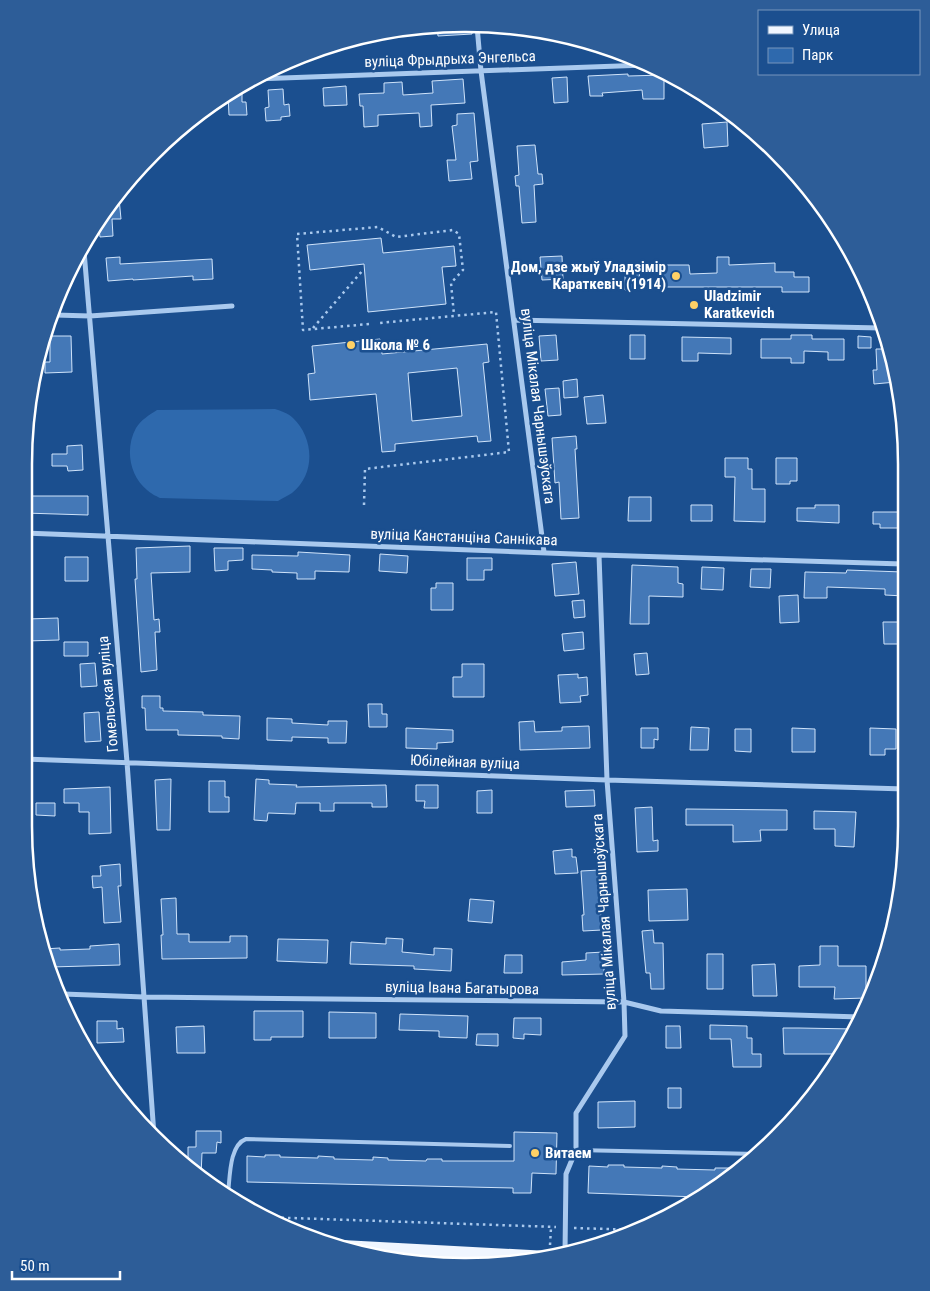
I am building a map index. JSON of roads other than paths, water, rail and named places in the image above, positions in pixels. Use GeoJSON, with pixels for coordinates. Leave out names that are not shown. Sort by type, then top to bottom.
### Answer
{"type":"FeatureCollection","features":[{"type":"Feature","properties":{"kind":"main road"},"geometry":{"type":"LineString","coordinates":[[366,1247],[539,1252]]}},
{"type":"Feature","properties":{"kind":"street","name":"вуліца Мікалая Чарнышэўскага"},"geometry":{"type":"LineString","coordinates":[[478,32],[544,552]]}},
{"type":"Feature","properties":{"kind":"street","name":"вуліца Фрыдрыха Энгельса"},"geometry":{"type":"LineString","coordinates":[[273,77],[632,66]]}},
{"type":"Feature","properties":{"kind":"street","name":"Гомельская вуліца"},"geometry":{"type":"LineString","coordinates":[[85,259],[127,762],[153,1126]]}},
{"type":"Feature","properties":{"kind":"street"},"geometry":{"type":"LineString","coordinates":[[59,315],[90,316],[232,306]]}},
{"type":"Feature","properties":{"kind":"street"},"geometry":{"type":"LineString","coordinates":[[514,320],[876,328]]}},
{"type":"Feature","properties":{"kind":"street","name":"вуліца Канстанціна Саннікава"},"geometry":{"type":"LineString","coordinates":[[32,533],[898,564]]}},
{"type":"Feature","properties":{"kind":"street","name":"вуліца Мікалая Чарнышэўскага"},"geometry":{"type":"LineString","coordinates":[[565,1247],[566,1174],[576,1150],[576,1113],[625,1036],[607,780],[599,554]]}},
{"type":"Feature","properties":{"kind":"street","name":"Юбілейная вуліца"},"geometry":{"type":"LineString","coordinates":[[32,759],[898,789]]}},
{"type":"Feature","properties":{"kind":"street","name":"вуліца Івана Багатырова"},"geometry":{"type":"LineString","coordinates":[[66,994],[144,997],[624,1002],[661,1011],[853,1018]]}},
{"type":"Feature","properties":{"kind":"lane"},"geometry":{"type":"LineString","coordinates":[[229,1188],[236,1147],[242,1140],[246,1139],[510,1146]]}},
{"type":"Feature","properties":{"kind":"lane"},"geometry":{"type":"LineString","coordinates":[[576,1150],[747,1154]]}},
{"type":"Feature","properties":{"kind":"place","name":"Дом, дзе жыў Уладзімір Караткевіч (1914)"},"geometry":{"type":"Point","coordinates":[676,276]}},
{"type":"Feature","properties":{"kind":"place","name":"Uladzimir Karatkevich"},"geometry":{"type":"Point","coordinates":[694,305]}},
{"type":"Feature","properties":{"kind":"place","name":"Школа № 6"},"geometry":{"type":"Point","coordinates":[351,345]}},
{"type":"Feature","properties":{"kind":"place","name":"Витаем"},"geometry":{"type":"Point","coordinates":[535,1153]}}]}
